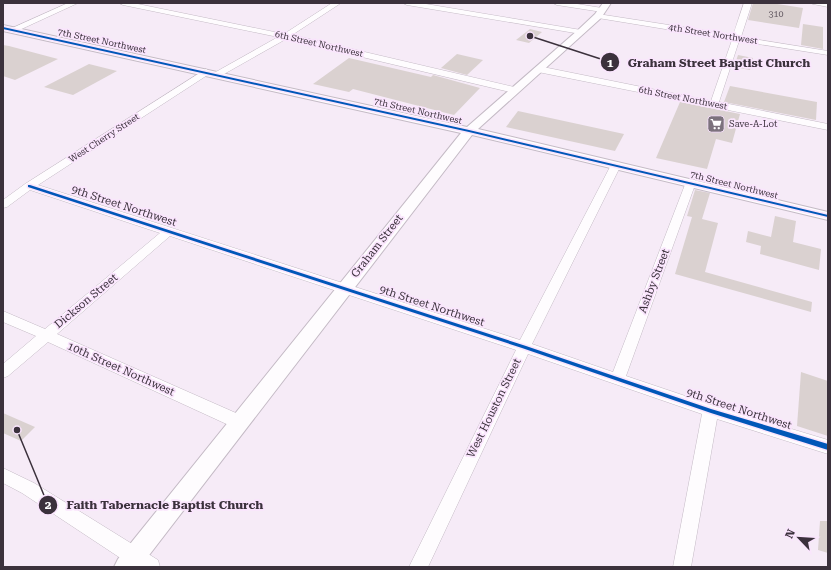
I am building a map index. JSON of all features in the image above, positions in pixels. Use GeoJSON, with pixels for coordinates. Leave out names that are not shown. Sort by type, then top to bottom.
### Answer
{"type":"FeatureCollection","features":[{"type":"Feature","properties":{"kind":"street"},"geometry":{"type":"LineString","coordinates":[[8,29],[74,3]]}},
{"type":"Feature","properties":{"kind":"street","name":"6th Street Northwest"},"geometry":{"type":"LineString","coordinates":[[122,3],[285,36],[514,90]]}},
{"type":"Feature","properties":{"kind":"street","name":"West Cherry Street"},"geometry":{"type":"LineString","coordinates":[[4,204],[28,186],[212,74],[285,36],[338,3]]}},
{"type":"Feature","properties":{"kind":"street"},"geometry":{"type":"LineString","coordinates":[[407,3],[581,32]]}},
{"type":"Feature","properties":{"kind":"street","name":"4th Street Northwest"},"geometry":{"type":"LineString","coordinates":[[557,3],[602,10],[736,38],[828,53]]}},
{"type":"Feature","properties":{"kind":"street"},"geometry":{"type":"LineString","coordinates":[[714,104],[748,3]]}},
{"type":"Feature","properties":{"kind":"street"},"geometry":{"type":"LineString","coordinates":[[815,3],[828,5]]}},
{"type":"Feature","properties":{"kind":"street","name":"Graham Street"},"geometry":{"type":"LineString","coordinates":[[130,562],[468,131],[581,32],[602,10]]}},
{"type":"Feature","properties":{"kind":"street","name":"7th Street Northwest"},"geometry":{"type":"LineString","coordinates":[[8,29],[468,131],[691,182],[828,216]]}},
{"type":"Feature","properties":{"kind":"street","name":"6th Street Northwest"},"geometry":{"type":"LineString","coordinates":[[538,69],[828,127]]}},
{"type":"Feature","properties":{"kind":"street","name":"West Houston Street"},"geometry":{"type":"LineString","coordinates":[[418,567],[524,347],[616,165]]}},
{"type":"Feature","properties":{"kind":"street","name":"Ashby Street"},"geometry":{"type":"LineString","coordinates":[[617,380],[691,182]]}},
{"type":"Feature","properties":{"kind":"street","name":"9th Street Northwest"},"geometry":{"type":"LineString","coordinates":[[28,186],[524,347],[711,411],[828,447]]}},
{"type":"Feature","properties":{"kind":"street","name":"Dickson Street"},"geometry":{"type":"LineString","coordinates":[[3,372],[169,231]]}},
{"type":"Feature","properties":{"kind":"street","name":"10th Street Northwest"},"geometry":{"type":"LineString","coordinates":[[3,316],[239,422]]}},
{"type":"Feature","properties":{"kind":"street"},"geometry":{"type":"LineString","coordinates":[[682,567],[711,411]]}},
{"type":"Feature","properties":{"kind":"street"},"geometry":{"type":"LineString","coordinates":[[3,476],[28,488],[130,562],[150,567]]}},
{"type":"Feature","properties":{"kind":"building"},"geometry":{"type":"Polygon","coordinates":[[[753,3],[771,3],[803,8],[799,28],[748,20],[753,3]]]}},
{"type":"Feature","properties":{"kind":"building"},"geometry":{"type":"Polygon","coordinates":[[[803,24],[823,27],[823,49],[801,45],[803,24]]]}},
{"type":"Feature","properties":{"kind":"building"},"geometry":{"type":"Polygon","coordinates":[[[530,29],[542,32],[529,43],[516,40],[530,29]]]}},
{"type":"Feature","properties":{"kind":"building"},"geometry":{"type":"Polygon","coordinates":[[[3,45],[58,59],[15,80],[3,76],[3,45]]]}},
{"type":"Feature","properties":{"kind":"building"},"geometry":{"type":"Polygon","coordinates":[[[457,54],[483,60],[467,75],[441,68],[457,54]]]}},
{"type":"Feature","properties":{"kind":"building"},"geometry":{"type":"Polygon","coordinates":[[[738,55],[753,58],[750,70],[734,67],[738,55]]]}},
{"type":"Feature","properties":{"kind":"building"},"geometry":{"type":"Polygon","coordinates":[[[349,58],[431,77],[433,75],[480,88],[454,115],[353,89],[349,92],[313,84],[349,58]]]}},
{"type":"Feature","properties":{"kind":"building"},"geometry":{"type":"Polygon","coordinates":[[[89,64],[117,71],[73,95],[44,87],[89,64]]]}},
{"type":"Feature","properties":{"kind":"building"},"geometry":{"type":"Polygon","coordinates":[[[730,86],[817,102],[816,120],[724,102],[730,86]]]}},
{"type":"Feature","properties":{"kind":"building"},"geometry":{"type":"Polygon","coordinates":[[[680,102],[740,114],[732,143],[716,139],[707,169],[656,158],[680,102]]]}},
{"type":"Feature","properties":{"kind":"building"},"geometry":{"type":"Polygon","coordinates":[[[518,111],[624,134],[615,151],[506,127],[518,111]]]}},
{"type":"Feature","properties":{"kind":"building"},"geometry":{"type":"Polygon","coordinates":[[[695,190],[710,193],[702,219],[718,223],[705,272],[812,302],[811,312],[675,274],[692,217],[687,216],[695,190]]]}},
{"type":"Feature","properties":{"kind":"building"},"geometry":{"type":"Polygon","coordinates":[[[775,216],[796,221],[793,242],[821,249],[819,270],[760,254],[761,246],[746,242],[748,231],[771,237],[775,216]]]}},
{"type":"Feature","properties":{"kind":"building"},"geometry":{"type":"Polygon","coordinates":[[[801,372],[828,381],[828,436],[797,426],[801,372]]]}},
{"type":"Feature","properties":{"kind":"building"},"geometry":{"type":"Polygon","coordinates":[[[3,413],[35,427],[21,441],[3,433],[3,413]]]}},
{"type":"Feature","properties":{"kind":"building"},"geometry":{"type":"Polygon","coordinates":[[[820,521],[828,521],[828,553],[818,550],[820,521]]]}},
{"type":"Feature","properties":{"kind":"cycle path"},"geometry":{"type":"LineString","coordinates":[[3,28],[469,131],[828,216]]}},
{"type":"Feature","properties":{"kind":"cycle path"},"geometry":{"type":"LineString","coordinates":[[29,186],[524,347],[711,411],[828,447]]}},
{"type":"Feature","properties":{"kind":"place","name":"Graham Street Baptist Church"},"geometry":{"type":"Point","coordinates":[530,36]}},
{"type":"Feature","properties":{"kind":"place","name":"Save-A-Lot"},"geometry":{"type":"Point","coordinates":[716,124]}},
{"type":"Feature","properties":{"kind":"place","name":"Faith Tabernacle Baptist Church"},"geometry":{"type":"Point","coordinates":[17,430]}}]}
